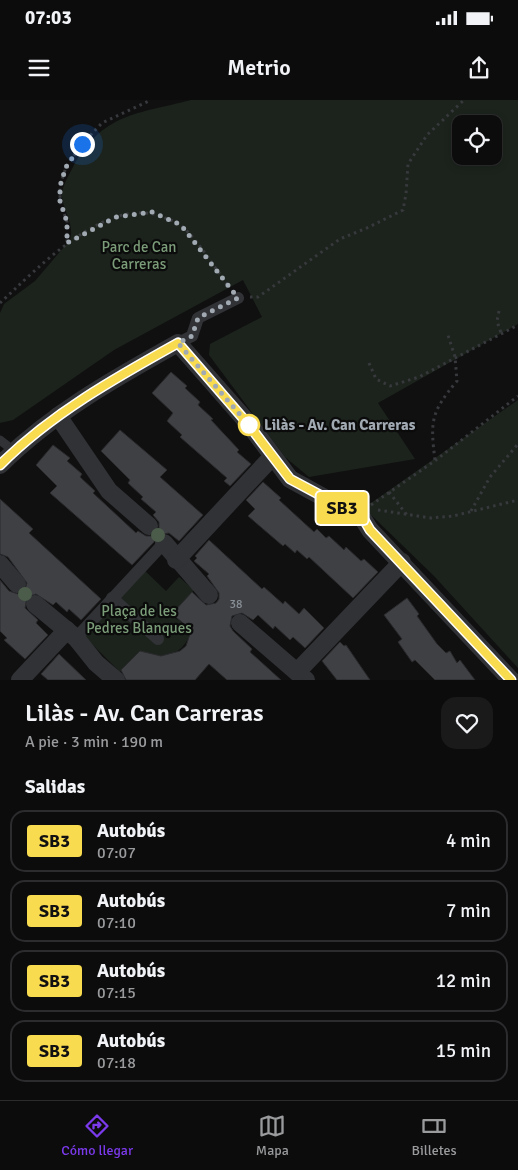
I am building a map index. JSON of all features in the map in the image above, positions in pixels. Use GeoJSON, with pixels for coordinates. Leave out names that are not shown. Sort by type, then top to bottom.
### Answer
{"type":"FeatureCollection","features":[{"type":"Feature","properties":{"kind":"street"},"geometry":{"type":"LineString","coordinates":[[0,465],[14,451],[58,416],[122,374],[192,336],[198,318],[238,298]]}},
{"type":"Feature","properties":{"kind":"street"},"geometry":{"type":"LineString","coordinates":[[178,343],[242,417],[290,479],[363,518],[370,530],[511,680]]}},
{"type":"Feature","properties":{"kind":"street"},"geometry":{"type":"LineString","coordinates":[[58,416],[109,491],[150,526]]}},
{"type":"Feature","properties":{"kind":"street"},"geometry":{"type":"LineString","coordinates":[[176,560],[272,457]]}},
{"type":"Feature","properties":{"kind":"street"},"geometry":{"type":"LineString","coordinates":[[20,680],[112,598],[164,543],[176,560],[209,596]]}},
{"type":"Feature","properties":{"kind":"street"},"geometry":{"type":"LineString","coordinates":[[240,622],[302,676],[402,562]]}},
{"type":"Feature","properties":{"kind":"street"},"geometry":{"type":"LineString","coordinates":[[0,564],[17,584]]}},
{"type":"Feature","properties":{"kind":"street"},"geometry":{"type":"LineString","coordinates":[[112,598],[158,639]]}},
{"type":"Feature","properties":{"kind":"street"},"geometry":{"type":"LineString","coordinates":[[35,604],[72,634],[96,663],[116,680]]}},
{"type":"Feature","properties":{"kind":"lane"},"geometry":{"type":"LineString","coordinates":[[0,440],[14,451]]}},
{"type":"Feature","properties":{"kind":"path"},"geometry":{"type":"LineString","coordinates":[[67,243],[67,222],[60,201],[60,186],[66,167],[82,144],[102,123],[151,100]]}},
{"type":"Feature","properties":{"kind":"path"},"geometry":{"type":"LineString","coordinates":[[1,301],[67,243],[116,217],[152,212],[181,225],[238,298],[258,297],[340,239],[369,228],[403,210],[408,164],[427,135],[464,100]]}},
{"type":"Feature","properties":{"kind":"path"},"geometry":{"type":"LineString","coordinates":[[499,311],[497,320],[502,333]]}},
{"type":"Feature","properties":{"kind":"path"},"geometry":{"type":"LineString","coordinates":[[369,363],[376,379],[390,386],[419,377],[518,325]]}},
{"type":"Feature","properties":{"kind":"path"},"geometry":{"type":"LineString","coordinates":[[436,460],[431,428],[440,400],[456,381],[455,357],[447,332]]}},
{"type":"Feature","properties":{"kind":"path"},"geometry":{"type":"LineString","coordinates":[[518,396],[436,460],[368,507],[408,516],[431,518],[470,512],[518,500]]}},
{"type":"Feature","properties":{"kind":"path"},"geometry":{"type":"LineString","coordinates":[[470,512],[490,477],[518,444]]}},
{"type":"Feature","properties":{"kind":"path"},"geometry":{"type":"LineString","coordinates":[[389,492],[408,516]]}},
{"type":"Feature","properties":{"kind":"green space","name":"Parc de Can Carreras"},"geometry":{"type":"Polygon","coordinates":[[[191,100],[518,100],[518,324],[378,403],[415,459],[309,477],[285,457],[209,355],[210,344],[262,317],[243,280],[114,350],[13,420],[0,423],[0,313],[4,304],[35,281],[70,240],[70,223],[62,193],[73,167],[84,149],[109,126],[123,118],[191,100]]]}},
{"type":"Feature","properties":{"kind":"green space"},"geometry":{"type":"Polygon","coordinates":[[[518,400],[518,668],[434,576],[364,508],[518,400]]]}},
{"type":"Feature","properties":{"kind":"green space","name":"Plaça de les Pedres Blanques"},"geometry":{"type":"Polygon","coordinates":[[[143,569],[166,591],[179,577],[194,590],[171,616],[186,624],[190,634],[182,648],[176,652],[163,656],[140,651],[120,672],[82,634],[143,569]]]}},
{"type":"Feature","properties":{"kind":"building"},"geometry":{"type":"Polygon","coordinates":[[[171,372],[187,386],[185,388],[200,402],[198,405],[213,419],[211,420],[239,450],[237,452],[251,464],[230,486],[224,481],[227,478],[180,437],[182,435],[167,421],[173,413],[152,393],[171,372]]]}},
{"type":"Feature","properties":{"kind":"building"},"geometry":{"type":"Polygon","coordinates":[[[120,430],[167,470],[160,477],[203,515],[179,541],[169,533],[157,535],[154,542],[132,565],[50,493],[57,486],[36,465],[53,445],[70,458],[67,461],[82,474],[80,477],[95,491],[93,493],[136,533],[138,531],[146,536],[153,536],[159,528],[159,522],[153,515],[156,512],[141,499],[143,497],[128,483],[130,480],[101,451],[120,430]]]}},
{"type":"Feature","properties":{"kind":"building"},"geometry":{"type":"Polygon","coordinates":[[[263,482],[281,498],[279,500],[314,532],[317,529],[326,538],[329,536],[344,550],[346,547],[361,561],[364,559],[378,572],[353,598],[309,557],[307,559],[297,550],[295,553],[285,544],[283,546],[248,516],[255,509],[246,500],[263,482]]]}},
{"type":"Feature","properties":{"kind":"building"},"geometry":{"type":"Polygon","coordinates":[[[0,499],[33,529],[29,533],[101,599],[81,620],[69,609],[67,612],[56,602],[53,605],[36,594],[27,597],[25,608],[38,620],[36,623],[48,635],[25,659],[4,640],[7,638],[0,631],[0,580],[9,591],[18,594],[24,592],[27,583],[8,557],[0,554],[0,499]]]}},
{"type":"Feature","properties":{"kind":"building"},"geometry":{"type":"Polygon","coordinates":[[[209,540],[262,589],[264,587],[283,604],[285,601],[299,614],[304,608],[324,628],[305,648],[293,637],[290,640],[275,626],[273,629],[258,615],[253,620],[242,613],[232,616],[230,626],[233,631],[252,649],[250,652],[281,680],[227,680],[209,664],[195,680],[126,680],[121,670],[140,651],[161,656],[180,651],[186,646],[190,634],[188,627],[172,614],[192,592],[206,605],[216,603],[219,599],[219,593],[207,576],[209,574],[194,561],[197,558],[195,556],[209,540]]]}},
{"type":"Feature","properties":{"kind":"building"},"geometry":{"type":"Polygon","coordinates":[[[407,598],[437,644],[446,653],[450,651],[457,663],[460,660],[475,680],[435,680],[415,660],[412,662],[398,642],[402,639],[384,615],[407,598]]]}},
{"type":"Feature","properties":{"kind":"building"},"geometry":{"type":"Polygon","coordinates":[[[340,642],[344,646],[346,645],[370,680],[337,680],[322,661],[340,642]]]}},
{"type":"Feature","properties":{"kind":"building"},"geometry":{"type":"Polygon","coordinates":[[[59,654],[86,680],[48,680],[41,674],[59,654]]]}},
{"type":"Feature","properties":{"kind":"bus line","name":"SB3"},"geometry":{"type":"LineString","coordinates":[[0,465],[14,451],[58,416],[122,374],[178,343],[248,424],[290,479],[363,518],[370,530],[511,680]]}},
{"type":"Feature","properties":{"kind":"place","name":"Lilàs - Av. Can Carreras"},"geometry":{"type":"Point","coordinates":[249,425]}},
{"type":"Feature","properties":{"kind":"route"},"geometry":{"type":"LineString","coordinates":[[82,144],[66,167],[60,186],[60,201],[67,222],[67,243],[82,233],[116,217],[152,212],[181,225],[238,298],[198,318],[192,336],[178,343],[249,425]]}}]}
